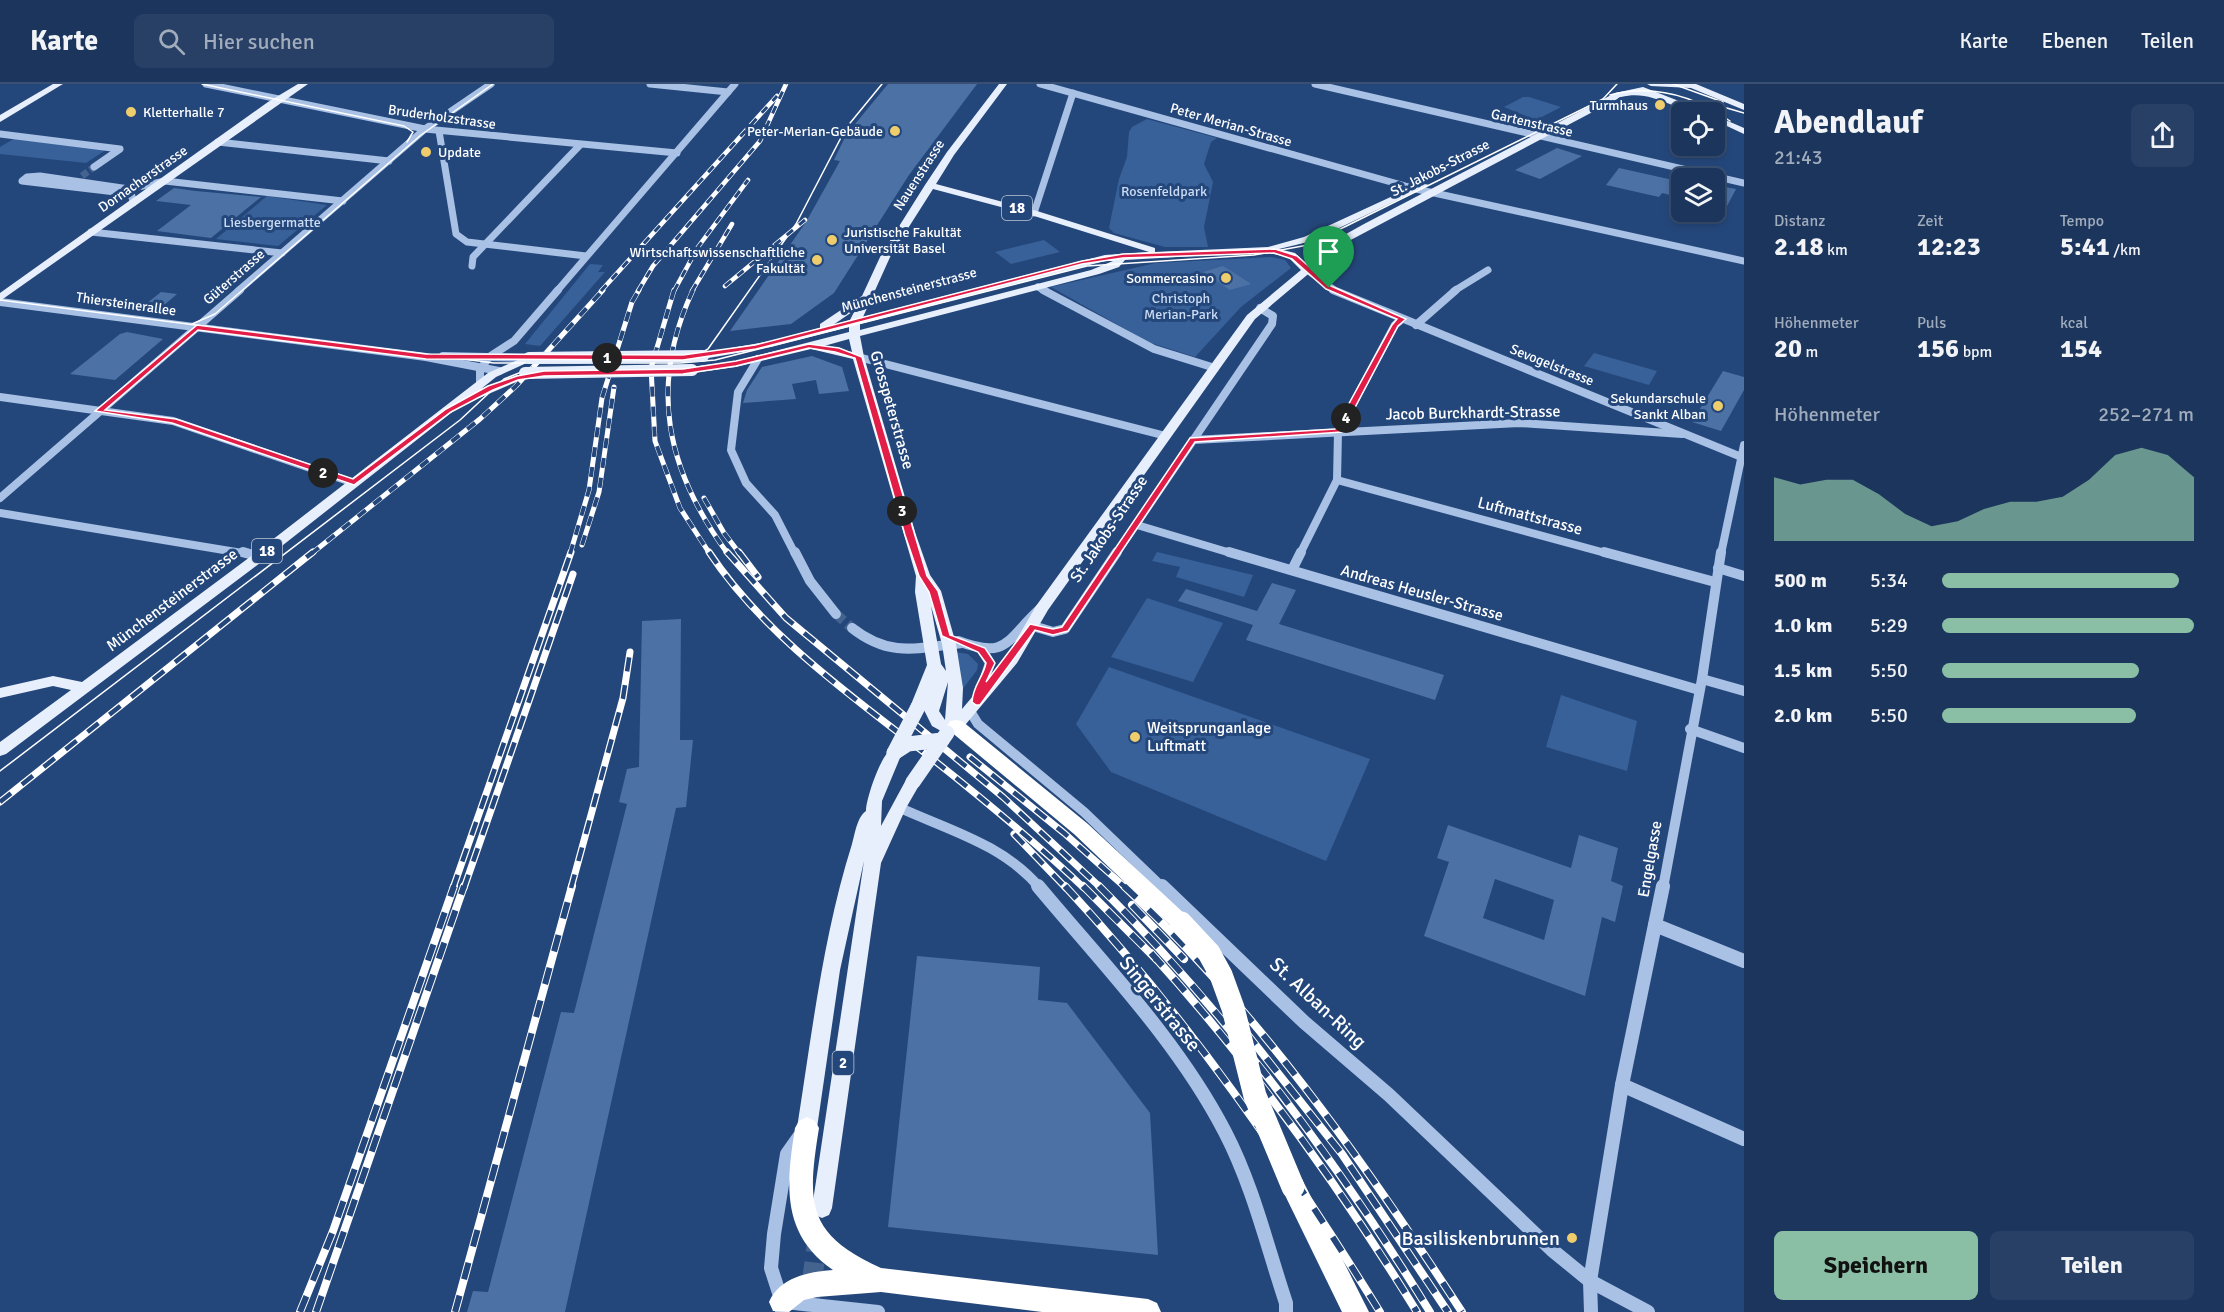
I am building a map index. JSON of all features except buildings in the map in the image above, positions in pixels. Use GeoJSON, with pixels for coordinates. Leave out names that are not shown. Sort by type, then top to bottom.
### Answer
{"type":"FeatureCollection","features":[{"type":"Feature","properties":{"kind":"highway"},"geometry":{"type":"LineString","coordinates":[[958,723],[1122,866],[1181,923],[1215,962],[1233,1008],[1255,1096],[1270,1137],[1320,1244],[1356,1312]]}},
{"type":"Feature","properties":{"kind":"highway"},"geometry":{"type":"LineString","coordinates":[[807,1128],[801,1161],[800,1197],[806,1222],[832,1256],[858,1272],[881,1280]]}},
{"type":"Feature","properties":{"kind":"highway"},"geometry":{"type":"LineString","coordinates":[[782,1307],[797,1289],[817,1284],[881,1280],[1148,1312]]}},
{"type":"Feature","properties":{"kind":"main road"},"geometry":{"type":"LineString","coordinates":[[0,118],[59,84]]}},
{"type":"Feature","properties":{"kind":"main road","name":"Dornacherstrasse"},"geometry":{"type":"LineString","coordinates":[[0,300],[91,232],[279,99],[304,84]]}},
{"type":"Feature","properties":{"kind":"main road","name":"Nauenstrasse"},"geometry":{"type":"LineString","coordinates":[[855,328],[864,299],[886,255],[930,185],[1003,84]]}},
{"type":"Feature","properties":{"kind":"main road"},"geometry":{"type":"LineString","coordinates":[[1623,84],[1651,88],[1709,84]]}},
{"type":"Feature","properties":{"kind":"main road","name":"St. Jakobs-Strasse"},"geometry":{"type":"LineString","coordinates":[[1264,249],[1308,239],[1416,189],[1623,84]]}},
{"type":"Feature","properties":{"kind":"main road"},"geometry":{"type":"LineString","coordinates":[[1668,97],[1663,91],[1691,86],[1744,107]]}},
{"type":"Feature","properties":{"kind":"main road"},"geometry":{"type":"LineString","coordinates":[[1651,88],[1680,102]]}},
{"type":"Feature","properties":{"kind":"main road","name":"St. Jakobs-Strasse"},"geometry":{"type":"LineString","coordinates":[[872,869],[898,807],[913,782],[1033,626],[1041,609],[1247,321],[1341,241],[1621,94],[1651,88]]}},
{"type":"Feature","properties":{"kind":"main road"},"geometry":{"type":"LineString","coordinates":[[1725,122],[1744,130]]}},
{"type":"Feature","properties":{"kind":"main road","name":"18"},"geometry":{"type":"LineString","coordinates":[[930,185],[1034,213],[1115,239]]}},
{"type":"Feature","properties":{"kind":"main road"},"geometry":{"type":"LineString","coordinates":[[1115,239],[1168,254]]}},
{"type":"Feature","properties":{"kind":"main road"},"geometry":{"type":"LineString","coordinates":[[1115,239],[1121,246],[1123,256]]}},
{"type":"Feature","properties":{"kind":"main road","name":"Münchensteinerstrasse"},"geometry":{"type":"LineString","coordinates":[[499,370],[521,375],[692,370],[758,358],[809,346],[855,328],[1082,262],[1123,256],[1264,249],[1291,255],[1307,270]]}},
{"type":"Feature","properties":{"kind":"main road","name":"Münchensteinerstrasse"},"geometry":{"type":"LineString","coordinates":[[0,750],[259,557],[499,370],[529,358],[703,356],[799,336],[855,328],[1038,287],[1104,270],[1117,264],[1123,256]]}},
{"type":"Feature","properties":{"kind":"main road"},"geometry":{"type":"LineString","coordinates":[[799,336],[822,327],[864,299]]}},
{"type":"Feature","properties":{"kind":"main road","name":"Grosspeterstrasse"},"geometry":{"type":"LineString","coordinates":[[855,328],[858,357],[923,576],[934,591],[952,641],[956,688],[953,721],[958,723]]}},
{"type":"Feature","properties":{"kind":"main road","name":"Münchensteinerstrasse"},"geometry":{"type":"LineString","coordinates":[[809,346],[837,350],[858,357]]}},
{"type":"Feature","properties":{"kind":"main road","name":"Münchensteinerstrasse"},"geometry":{"type":"LineString","coordinates":[[449,410],[521,375]]}},
{"type":"Feature","properties":{"kind":"main road","name":"Grosspeterstrasse"},"geometry":{"type":"LineString","coordinates":[[894,753],[918,707],[934,665],[922,592],[923,576]]}},
{"type":"Feature","properties":{"kind":"main road","name":"Grosspeterstrasse"},"geometry":{"type":"LineString","coordinates":[[934,665],[942,676],[931,711],[937,722],[958,723]]}},
{"type":"Feature","properties":{"kind":"main road"},"geometry":{"type":"LineString","coordinates":[[0,693],[53,681],[82,687]]}},
{"type":"Feature","properties":{"kind":"main road"},"geometry":{"type":"LineString","coordinates":[[894,753],[908,744],[958,723]]}},
{"type":"Feature","properties":{"kind":"main road","name":"St. Jakobs-Strasse"},"geometry":{"type":"LineString","coordinates":[[822,1208],[872,869],[874,801],[894,753]]}},
{"type":"Feature","properties":{"kind":"main road"},"geometry":{"type":"LineString","coordinates":[[807,1128],[845,905],[858,846],[874,801]]}},
{"type":"Feature","properties":{"kind":"street","name":"Bruderholzstrasse"},"geometry":{"type":"LineString","coordinates":[[206,84],[425,129],[677,153]]}},
{"type":"Feature","properties":{"kind":"street","name":"Güterstrasse"},"geometry":{"type":"LineString","coordinates":[[0,498],[425,129],[491,84]]}},
{"type":"Feature","properties":{"kind":"street"},"geometry":{"type":"LineString","coordinates":[[650,84],[728,92]]}},
{"type":"Feature","properties":{"kind":"street"},"geometry":{"type":"LineString","coordinates":[[480,384],[481,368],[489,357],[514,341],[735,84]]}},
{"type":"Feature","properties":{"kind":"street","name":"Peter Merian-Strasse"},"geometry":{"type":"LineString","coordinates":[[1040,84],[1416,189],[1744,261]]}},
{"type":"Feature","properties":{"kind":"street","name":"Gartenstrasse"},"geometry":{"type":"LineString","coordinates":[[1315,84],[1744,183]]}},
{"type":"Feature","properties":{"kind":"street"},"geometry":{"type":"LineString","coordinates":[[1034,213],[1073,93]]}},
{"type":"Feature","properties":{"kind":"street"},"geometry":{"type":"LineString","coordinates":[[439,131],[456,234],[467,242],[586,256]]}},
{"type":"Feature","properties":{"kind":"street"},"geometry":{"type":"LineString","coordinates":[[0,134],[120,149],[94,167]]}},
{"type":"Feature","properties":{"kind":"street"},"geometry":{"type":"LineString","coordinates":[[218,142],[389,161]]}},
{"type":"Feature","properties":{"kind":"street"},"geometry":{"type":"LineString","coordinates":[[472,266],[473,257],[580,145]]}},
{"type":"Feature","properties":{"kind":"street"},"geometry":{"type":"LineString","coordinates":[[134,203],[128,193],[22,181],[24,178],[40,176],[133,189],[165,181],[343,201]]}},
{"type":"Feature","properties":{"kind":"street"},"geometry":{"type":"LineString","coordinates":[[74,181],[82,176]]}},
{"type":"Feature","properties":{"kind":"street"},"geometry":{"type":"LineString","coordinates":[[91,232],[282,253]]}},
{"type":"Feature","properties":{"kind":"street","name":"Sevogelstrasse"},"geometry":{"type":"LineString","coordinates":[[1307,270],[1329,288],[1416,325],[1682,434],[1743,453]]}},
{"type":"Feature","properties":{"kind":"street"},"geometry":{"type":"LineString","coordinates":[[1416,325],[1450,297],[1464,282],[1488,270]]}},
{"type":"Feature","properties":{"kind":"street"},"geometry":{"type":"LineString","coordinates":[[1038,287],[1154,349],[1215,368]]}},
{"type":"Feature","properties":{"kind":"street","name":"Thiersteinerallee"},"geometry":{"type":"LineString","coordinates":[[0,300],[193,331],[426,357],[499,370]]}},
{"type":"Feature","properties":{"kind":"street","name":"St. Jakobs-Strasse"},"geometry":{"type":"LineString","coordinates":[[1033,626],[1053,632],[1065,629],[1274,320],[1271,314],[1260,308]]}},
{"type":"Feature","properties":{"kind":"street"},"geometry":{"type":"LineString","coordinates":[[1293,570],[1337,480],[1336,440],[1338,432],[1395,325],[1402,319]]}},
{"type":"Feature","properties":{"kind":"street"},"geometry":{"type":"LineString","coordinates":[[514,341],[514,353],[529,358]]}},
{"type":"Feature","properties":{"kind":"street","name":"Thiersteinerallee"},"geometry":{"type":"LineString","coordinates":[[426,357],[529,358]]}},
{"type":"Feature","properties":{"kind":"street"},"geometry":{"type":"LineString","coordinates":[[858,357],[1166,436]]}},
{"type":"Feature","properties":{"kind":"street"},"geometry":{"type":"LineString","coordinates":[[758,358],[738,392],[732,450],[746,483],[776,515],[810,581],[836,614]]}},
{"type":"Feature","properties":{"kind":"street"},"geometry":{"type":"LineString","coordinates":[[0,397],[173,421],[354,483]]}},
{"type":"Feature","properties":{"kind":"street","name":"Jacob Burckhardt-Strasse"},"geometry":{"type":"LineString","coordinates":[[1193,440],[1518,423],[1682,434]]}},
{"type":"Feature","properties":{"kind":"street","name":"Engelgasse"},"geometry":{"type":"LineString","coordinates":[[1591,1312],[1590,1281],[1622,1085],[1700,685],[1715,582],[1743,453]]}},
{"type":"Feature","properties":{"kind":"street","name":"Luftmattstrasse"},"geometry":{"type":"LineString","coordinates":[[1337,480],[1715,582]]}},
{"type":"Feature","properties":{"kind":"street"},"geometry":{"type":"LineString","coordinates":[[0,513],[237,550],[259,557]]}},
{"type":"Feature","properties":{"kind":"street","name":"Andreas Heusler-Strasse"},"geometry":{"type":"LineString","coordinates":[[1137,525],[1700,685],[1744,692]]}},
{"type":"Feature","properties":{"kind":"street"},"geometry":{"type":"LineString","coordinates":[[1718,568],[1744,576]]}},
{"type":"Feature","properties":{"kind":"street","name":"St. Jakobs-Strasse"},"geometry":{"type":"LineString","coordinates":[[981,650],[996,651],[1005,646],[1023,622],[1041,609]]}},
{"type":"Feature","properties":{"kind":"street"},"geometry":{"type":"LineString","coordinates":[[852,628],[884,648],[902,652],[932,648],[952,641],[981,650]]}},
{"type":"Feature","properties":{"kind":"street","name":"St. Jakobs-Strasse"},"geometry":{"type":"LineString","coordinates":[[958,723],[989,670],[990,663],[981,650]]}},
{"type":"Feature","properties":{"kind":"street","name":"St. Alban-Ring"},"geometry":{"type":"LineString","coordinates":[[958,723],[978,724],[1084,812],[1304,1022],[1389,1095],[1552,1250],[1590,1281],[1648,1312]]}},
{"type":"Feature","properties":{"kind":"street"},"geometry":{"type":"LineString","coordinates":[[1690,729],[1744,748]]}},
{"type":"Feature","properties":{"kind":"street","name":"Singerstrasse"},"geometry":{"type":"LineString","coordinates":[[898,807],[919,819],[981,843],[1011,860],[1043,894],[1111,975],[1182,1065],[1226,1133],[1286,1303],[1286,1312]]}},
{"type":"Feature","properties":{"kind":"street"},"geometry":{"type":"LineString","coordinates":[[1655,925],[1744,961]]}},
{"type":"Feature","properties":{"kind":"street"},"geometry":{"type":"LineString","coordinates":[[1622,1085],[1744,1139]]}},
{"type":"Feature","properties":{"kind":"street"},"geometry":{"type":"LineString","coordinates":[[807,1128],[786,1154],[774,1233],[771,1268],[782,1307],[878,1312]]}},
{"type":"Feature","properties":{"kind":"green space"},"geometry":{"type":"Polygon","coordinates":[[[1523,97],[1561,107],[1536,120],[1504,107],[1523,97]]]}},
{"type":"Feature","properties":{"kind":"green space","name":"Rosenfeldpark"},"geometry":{"type":"Polygon","coordinates":[[[1147,119],[1217,138],[1211,142],[1204,164],[1213,182],[1204,227],[1208,247],[1165,247],[1114,233],[1109,228],[1119,179],[1127,157],[1129,132],[1132,127],[1147,119]]]}},
{"type":"Feature","properties":{"kind":"green space"},"geometry":{"type":"Polygon","coordinates":[[[17,137],[110,147],[86,163],[0,154],[0,147],[17,137]]]}},
{"type":"Feature","properties":{"kind":"green space","name":"Liesbergermatte"},"geometry":{"type":"Polygon","coordinates":[[[267,196],[327,205],[278,246],[216,239],[267,196]]]}},
{"type":"Feature","properties":{"kind":"green space"},"geometry":{"type":"Polygon","coordinates":[[[1044,240],[1060,252],[1011,264],[995,252],[1044,240]]]}},
{"type":"Feature","properties":{"kind":"green space","name":"Christoph Merian-Park"},"geometry":{"type":"Polygon","coordinates":[[[1272,257],[1285,260],[1291,268],[1241,307],[1195,357],[1148,342],[1051,287],[1156,263],[1272,257]]]}},
{"type":"Feature","properties":{"kind":"green space"},"geometry":{"type":"Polygon","coordinates":[[[590,264],[603,265],[598,272],[605,272],[540,346],[525,344],[590,264]]]}},
{"type":"Feature","properties":{"kind":"green space"},"geometry":{"type":"Polygon","coordinates":[[[1594,353],[1657,371],[1649,385],[1584,366],[1594,353]]]}},
{"type":"Feature","properties":{"kind":"green space"},"geometry":{"type":"Polygon","coordinates":[[[1157,552],[1253,575],[1244,597],[1176,577],[1180,567],[1152,561],[1157,552]]]}},
{"type":"Feature","properties":{"kind":"green space"},"geometry":{"type":"Polygon","coordinates":[[[1147,598],[1223,623],[1193,682],[1111,657],[1147,598]]]}},
{"type":"Feature","properties":{"kind":"green space"},"geometry":{"type":"Polygon","coordinates":[[[955,652],[968,654],[978,664],[977,670],[962,690],[955,652]]]}},
{"type":"Feature","properties":{"kind":"green space"},"geometry":{"type":"Polygon","coordinates":[[[1109,667],[1370,759],[1326,861],[1111,772],[1076,724],[1109,667]]]}},
{"type":"Feature","properties":{"kind":"green space"},"geometry":{"type":"Polygon","coordinates":[[[1561,695],[1637,721],[1627,771],[1546,747],[1561,695]]]}},
{"type":"Feature","properties":{"kind":"tunnel"},"geometry":{"type":"LineString","coordinates":[[82,176],[94,167]]}},
{"type":"Feature","properties":{"kind":"tunnel"},"geometry":{"type":"LineString","coordinates":[[836,614],[852,628]]}},
{"type":"Feature","properties":{"kind":"tunnel"},"geometry":{"type":"LineString","coordinates":[[808,1312],[818,1235]]}},
{"type":"Feature","properties":{"kind":"tram line"},"geometry":{"type":"LineString","coordinates":[[202,84],[404,126],[413,132],[407,142]]}},
{"type":"Feature","properties":{"kind":"tram line"},"geometry":{"type":"LineString","coordinates":[[192,324],[215,314],[421,135],[493,84]]}},
{"type":"Feature","properties":{"kind":"tram line"},"geometry":{"type":"LineString","coordinates":[[690,360],[708,349],[796,224],[846,128],[882,84]]}},
{"type":"Feature","properties":{"kind":"tram line"},"geometry":{"type":"LineString","coordinates":[[0,300],[494,363],[680,363],[715,360],[1087,266],[1254,255],[1308,245],[1603,99],[1617,84]]}},
{"type":"Feature","properties":{"kind":"tram line"},"geometry":{"type":"LineString","coordinates":[[1673,84],[1723,102]]}},
{"type":"Feature","properties":{"kind":"tram line"},"geometry":{"type":"LineString","coordinates":[[1610,95],[1642,91],[1673,94],[1702,105],[1730,121]]}},
{"type":"Feature","properties":{"kind":"tram line"},"geometry":{"type":"LineString","coordinates":[[1725,107],[1744,113]]}},
{"type":"Feature","properties":{"kind":"tram line"},"geometry":{"type":"LineString","coordinates":[[0,771],[460,420],[504,379],[529,369]]}},
{"type":"Feature","properties":{"kind":"railway"},"geometry":{"type":"LineString","coordinates":[[638,291],[653,266],[760,141],[786,84]]}},
{"type":"Feature","properties":{"kind":"railway"},"geometry":{"type":"LineString","coordinates":[[601,291],[777,96]]}},
{"type":"Feature","properties":{"kind":"railway"},"geometry":{"type":"LineString","coordinates":[[674,291],[698,247],[748,180]]}},
{"type":"Feature","properties":{"kind":"railway"},"geometry":{"type":"LineString","coordinates":[[725,286],[805,220]]}},
{"type":"Feature","properties":{"kind":"railway"},"geometry":{"type":"LineString","coordinates":[[692,291],[732,224]]}},
{"type":"Feature","properties":{"kind":"railway"},"geometry":{"type":"LineString","coordinates":[[311,554],[480,419],[516,386],[603,290]]}},
{"type":"Feature","properties":{"kind":"railway"},"geometry":{"type":"LineString","coordinates":[[570,554],[589,490],[602,398],[632,302],[639,290]]}},
{"type":"Feature","properties":{"kind":"railway"},"geometry":{"type":"LineString","coordinates":[[674,290],[651,368],[655,441],[680,508],[710,554]]}},
{"type":"Feature","properties":{"kind":"railway"},"geometry":{"type":"LineString","coordinates":[[693,290],[679,325],[671,360],[668,394],[670,426],[678,459],[690,491],[728,554]]}},
{"type":"Feature","properties":{"kind":"railway"},"geometry":{"type":"LineString","coordinates":[[582,545],[599,492],[614,387]]}},
{"type":"Feature","properties":{"kind":"railway"},"geometry":{"type":"LineString","coordinates":[[704,498],[724,533],[740,554]]}},
{"type":"Feature","properties":{"kind":"railway"},"geometry":{"type":"LineString","coordinates":[[0,802],[313,552]]}},
{"type":"Feature","properties":{"kind":"railway"},"geometry":{"type":"LineString","coordinates":[[453,888],[571,552]]}},
{"type":"Feature","properties":{"kind":"railway"},"geometry":{"type":"LineString","coordinates":[[709,552],[730,581],[780,635],[835,683],[983,800],[1084,888]]}},
{"type":"Feature","properties":{"kind":"railway"},"geometry":{"type":"LineString","coordinates":[[727,552],[786,618],[1003,797],[1100,887]]}},
{"type":"Feature","properties":{"kind":"railway"},"geometry":{"type":"LineString","coordinates":[[739,552],[758,577]]}},
{"type":"Feature","properties":{"kind":"railway"},"geometry":{"type":"LineString","coordinates":[[464,888],[573,574]]}},
{"type":"Feature","properties":{"kind":"railway"},"geometry":{"type":"LineString","coordinates":[[571,888],[623,698],[630,652]]}},
{"type":"Feature","properties":{"kind":"railway"},"geometry":{"type":"LineString","coordinates":[[970,757],[1064,833],[1126,888]]}},
{"type":"Feature","properties":{"kind":"railway"},"geometry":{"type":"LineString","coordinates":[[1014,834],[1066,888]]}},
{"type":"Feature","properties":{"kind":"railway"},"geometry":{"type":"LineString","coordinates":[[300,1312],[333,1231],[454,886]]}},
{"type":"Feature","properties":{"kind":"railway"},"geometry":{"type":"LineString","coordinates":[[316,1312],[464,886]]}},
{"type":"Feature","properties":{"kind":"railway"},"geometry":{"type":"LineString","coordinates":[[455,1312],[572,886]]}},
{"type":"Feature","properties":{"kind":"railway"},"geometry":{"type":"LineString","coordinates":[[1065,886],[1152,986],[1233,1092],[1309,1200],[1380,1312]]}},
{"type":"Feature","properties":{"kind":"railway"},"geometry":{"type":"LineString","coordinates":[[1083,886],[1157,960]]}},
{"type":"Feature","properties":{"kind":"railway"},"geometry":{"type":"LineString","coordinates":[[1124,886],[1219,984],[1306,1088],[1347,1143],[1462,1312]]}},
{"type":"Feature","properties":{"kind":"railway"},"geometry":{"type":"LineString","coordinates":[[1100,887],[1192,985],[1277,1089],[1356,1198],[1430,1312]]}},
{"type":"Feature","properties":{"kind":"railway"},"geometry":{"type":"LineString","coordinates":[[1132,905],[1184,959]]}},
{"type":"Feature","properties":{"kind":"railway"},"geometry":{"type":"LineString","coordinates":[[1151,953],[1224,1038],[1292,1126],[1325,1171],[1417,1312]]}},
{"type":"Feature","properties":{"kind":"railway"},"geometry":{"type":"LineString","coordinates":[[1224,1005],[1342,1154],[1448,1312]]}},
{"type":"Feature","properties":{"kind":"place","name":"Turmhaus"},"geometry":{"type":"Point","coordinates":[1660,105]}},
{"type":"Feature","properties":{"kind":"place","name":"Kletterhalle 7"},"geometry":{"type":"Point","coordinates":[131,112]}},
{"type":"Feature","properties":{"kind":"place","name":"Peter-Merian-Gebäude"},"geometry":{"type":"Point","coordinates":[895,131]}},
{"type":"Feature","properties":{"kind":"place","name":"Update"},"geometry":{"type":"Point","coordinates":[426,152]}},
{"type":"Feature","properties":{"kind":"place","name":"Juristische Fakultät Universität Basel"},"geometry":{"type":"Point","coordinates":[832,240]}},
{"type":"Feature","properties":{"kind":"place","name":"Wirtschaftswissenschaftliche Fakultät"},"geometry":{"type":"Point","coordinates":[817,260]}},
{"type":"Feature","properties":{"kind":"place","name":"Sommercasino"},"geometry":{"type":"Point","coordinates":[1226,278]}},
{"type":"Feature","properties":{"kind":"place","name":"Sekundarschule Sankt Alban"},"geometry":{"type":"Point","coordinates":[1718,406]}},
{"type":"Feature","properties":{"kind":"place","name":"Weitsprunganlage Luftmatt"},"geometry":{"type":"Point","coordinates":[1135,737]}},
{"type":"Feature","properties":{"kind":"place","name":"Basiliskenbrunnen"},"geometry":{"type":"Point","coordinates":[1572,1238]}},
{"type":"Feature","properties":{"kind":"route"},"geometry":{"type":"LineString","coordinates":[[1264,249],[1294,257],[1329,288],[1402,319],[1395,325],[1338,432],[1193,440],[1065,629],[1053,632],[1033,626],[976,702],[978,688],[989,670],[990,663],[981,650],[946,636],[934,591],[923,576],[909,535],[858,357],[837,350],[809,346],[707,369],[660,373],[544,374],[517,378],[491,388],[449,410],[354,483],[173,421],[99,411],[197,328],[426,357],[683,358],[756,347],[1082,262],[1123,256],[1264,249]]}}]}
